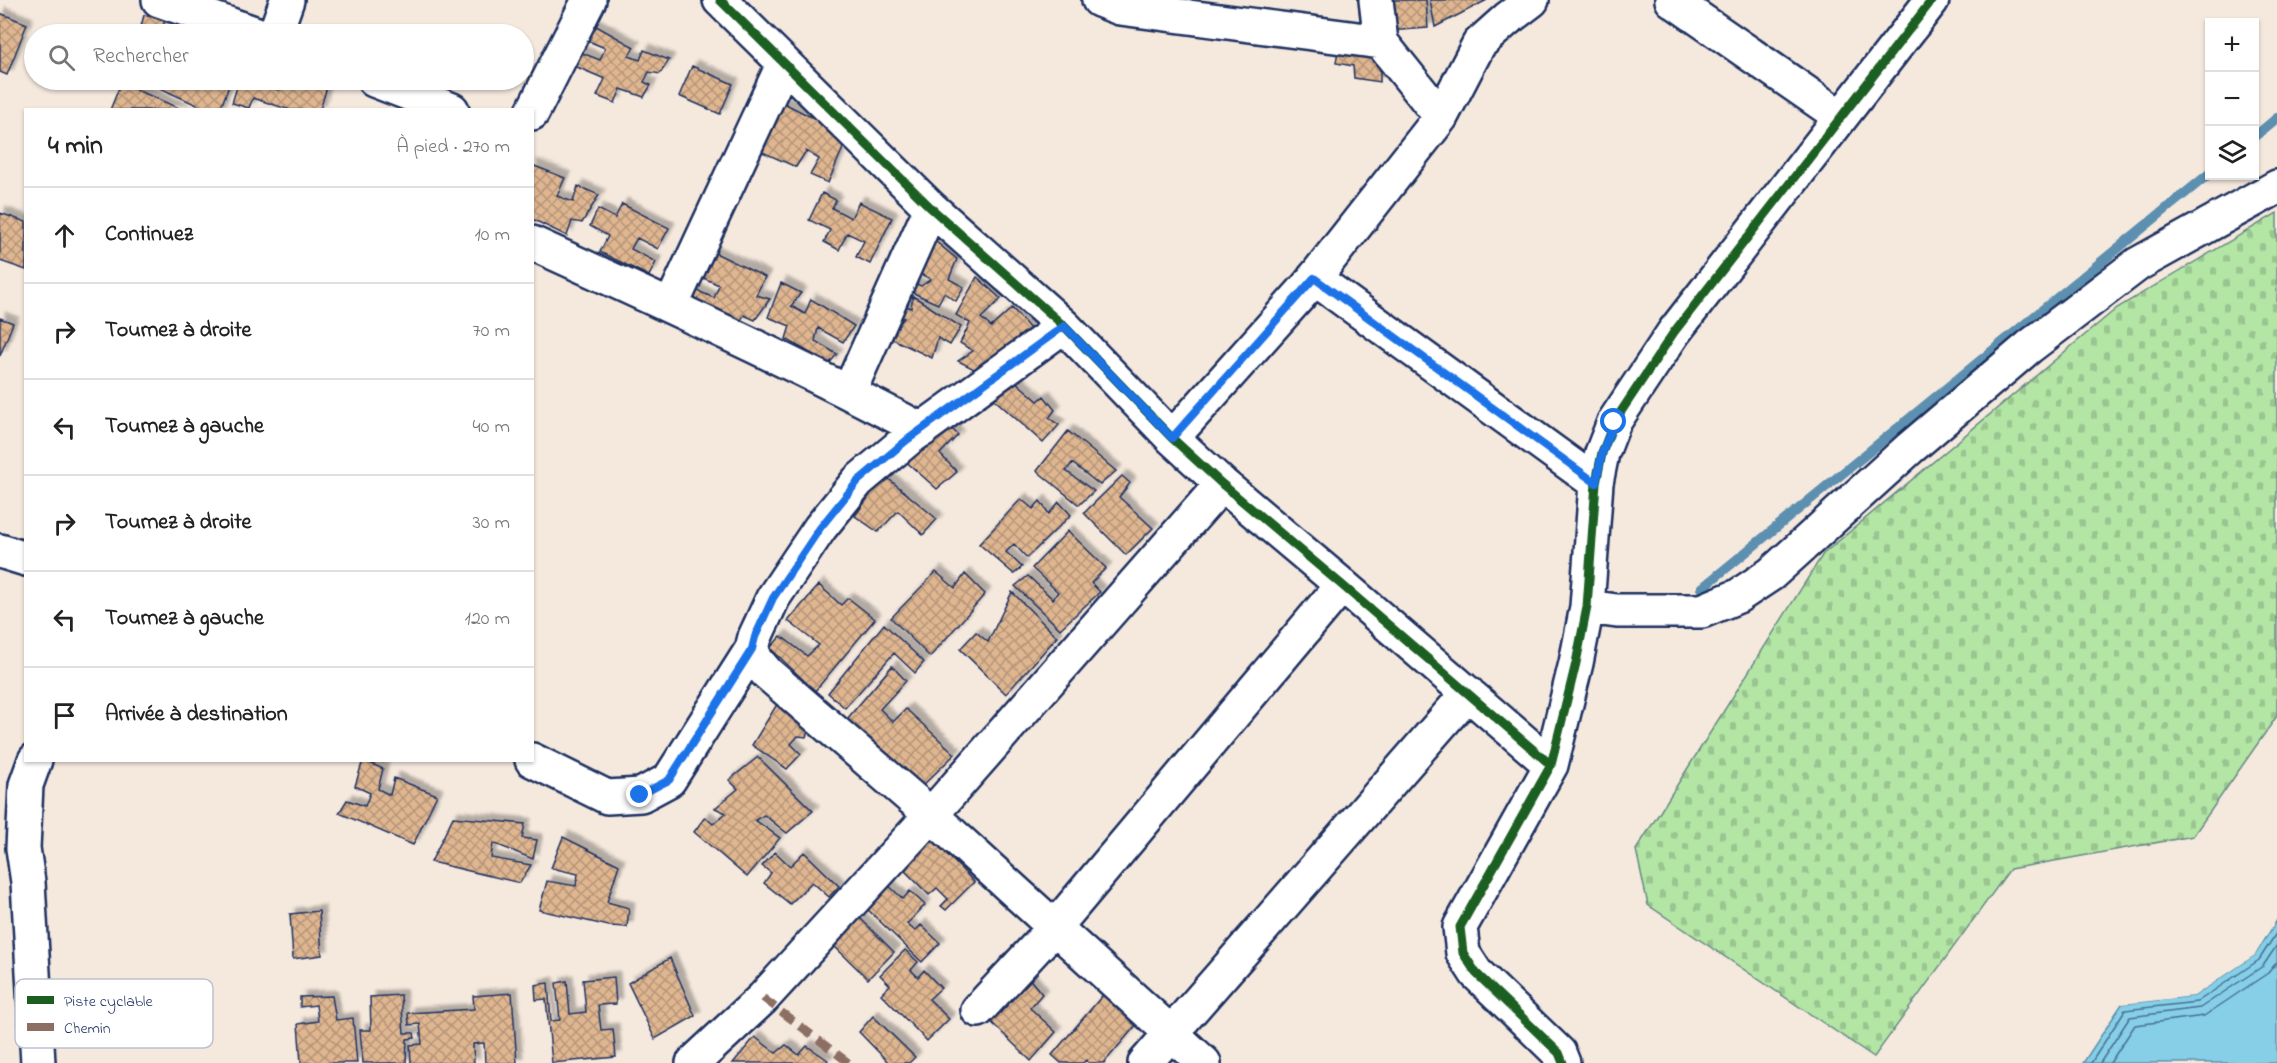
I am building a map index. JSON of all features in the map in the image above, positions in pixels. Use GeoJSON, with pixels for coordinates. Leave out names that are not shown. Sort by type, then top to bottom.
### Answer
{"type":"FeatureCollection","features":[{"type":"Feature","properties":{"kind":"street"},"geometry":{"type":"LineString","coordinates":[[159,0],[228,24]]}},
{"type":"Feature","properties":{"kind":"street"},"geometry":{"type":"LineString","coordinates":[[279,24],[287,0]]}},
{"type":"Feature","properties":{"kind":"street"},"geometry":{"type":"LineString","coordinates":[[534,109],[590,0]]}},
{"type":"Feature","properties":{"kind":"street"},"geometry":{"type":"LineString","coordinates":[[720,0],[931,208],[1064,326],[1172,438],[1222,484],[1551,765]]}},
{"type":"Feature","properties":{"kind":"street"},"geometry":{"type":"LineString","coordinates":[[1099,0],[1120,8],[1381,42]]}},
{"type":"Feature","properties":{"kind":"street"},"geometry":{"type":"LineString","coordinates":[[1376,0],[1381,42],[1442,117]]}},
{"type":"Feature","properties":{"kind":"street"},"geometry":{"type":"LineString","coordinates":[[1172,438],[1314,278],[1442,117],[1479,44],[1532,0]]}},
{"type":"Feature","properties":{"kind":"street"},"geometry":{"type":"LineString","coordinates":[[1672,0],[1840,117]]}},
{"type":"Feature","properties":{"kind":"street"},"geometry":{"type":"LineString","coordinates":[[1563,1063],[1559,1053],[1476,973],[1463,953],[1460,927],[1551,765],[1587,607],[1596,483],[1602,453],[1614,422],[1674,332],[1932,0]]}},
{"type":"Feature","properties":{"kind":"street"},"geometry":{"type":"LineString","coordinates":[[671,306],[783,64]]}},
{"type":"Feature","properties":{"kind":"street"},"geometry":{"type":"LineString","coordinates":[[400,90],[447,108]]}},
{"type":"Feature","properties":{"kind":"street"},"geometry":{"type":"LineString","coordinates":[[1587,607],[1617,611],[1702,611],[1738,596],[1771,574],[1959,404],[2138,264],[2277,187]]}},
{"type":"Feature","properties":{"kind":"street"},"geometry":{"type":"LineString","coordinates":[[849,392],[931,208]]}},
{"type":"Feature","properties":{"kind":"street"},"geometry":{"type":"LineString","coordinates":[[534,244],[671,306],[849,392],[921,430]]}},
{"type":"Feature","properties":{"kind":"street"},"geometry":{"type":"LineString","coordinates":[[1314,278],[1596,483]]}},
{"type":"Feature","properties":{"kind":"street"},"geometry":{"type":"LineString","coordinates":[[534,761],[607,797],[640,795],[669,780],[752,649],[773,598],[820,528],[858,481],[921,430],[1064,326]]}},
{"type":"Feature","properties":{"kind":"street"},"geometry":{"type":"LineString","coordinates":[[693,1063],[763,998],[931,815],[1222,484]]}},
{"type":"Feature","properties":{"kind":"street"},"geometry":{"type":"LineString","coordinates":[[0,550],[24,559]]}},
{"type":"Feature","properties":{"kind":"street"},"geometry":{"type":"LineString","coordinates":[[978,1011],[1055,927],[1342,585]]}},
{"type":"Feature","properties":{"kind":"street"},"geometry":{"type":"LineString","coordinates":[[752,649],[756,660],[766,673],[931,815],[1204,1063]]}},
{"type":"Feature","properties":{"kind":"street"},"geometry":{"type":"LineString","coordinates":[[1146,1063],[1468,693]]}},
{"type":"Feature","properties":{"kind":"street"},"geometry":{"type":"LineString","coordinates":[[33,979],[28,882],[23,848],[26,785],[34,762]]}},
{"type":"Feature","properties":{"kind":"street"},"geometry":{"type":"LineString","coordinates":[[37,1048],[38,1063]]}},
{"type":"Feature","properties":{"kind":"green space"},"geometry":{"type":"Polygon","coordinates":[[[2277,213],[2277,716],[2193,836],[2010,869],[1874,1057],[1648,905],[1636,850],[1823,554],[2117,308],[2277,213]]]}},
{"type":"Feature","properties":{"kind":"water"},"geometry":{"type":"Polygon","coordinates":[[[2277,920],[2277,1063],[2083,1063],[2122,1004],[2194,996],[2255,955],[2277,920]]]}},
{"type":"Feature","properties":{"kind":"pier"},"geometry":{"type":"Polygon","coordinates":[[[2277,917],[2255,955],[2194,996],[2122,1004],[2120,1001],[2193,993],[2252,953],[2277,917]]]}},
{"type":"Feature","properties":{"kind":"building"},"geometry":{"type":"Polygon","coordinates":[[[1385,0],[1426,0],[1428,28],[1388,31],[1385,0]]]}},
{"type":"Feature","properties":{"kind":"building"},"geometry":{"type":"Polygon","coordinates":[[[1430,0],[1487,0],[1435,27],[1430,0]]]}},
{"type":"Feature","properties":{"kind":"building"},"geometry":{"type":"Polygon","coordinates":[[[0,13],[27,24],[24,24],[24,32],[7,75],[0,72],[0,13]]]}},
{"type":"Feature","properties":{"kind":"building"},"geometry":{"type":"Polygon","coordinates":[[[144,15],[165,20],[164,24],[142,24],[144,15]]]}},
{"type":"Feature","properties":{"kind":"building"},"geometry":{"type":"Polygon","coordinates":[[[589,22],[634,47],[629,56],[640,60],[644,50],[669,60],[660,74],[649,72],[644,82],[651,85],[644,97],[621,89],[615,103],[597,96],[605,79],[572,65],[577,51],[600,60],[605,48],[581,38],[589,22]]]}},
{"type":"Feature","properties":{"kind":"building"},"geometry":{"type":"Polygon","coordinates":[[[1340,38],[1380,50],[1380,82],[1354,78],[1353,66],[1336,63],[1340,38]]]}},
{"type":"Feature","properties":{"kind":"building"},"geometry":{"type":"Polygon","coordinates":[[[692,66],[733,84],[720,114],[679,96],[692,66]]]}},
{"type":"Feature","properties":{"kind":"building"},"geometry":{"type":"Polygon","coordinates":[[[118,90],[137,90],[178,108],[111,108],[118,90]]]}},
{"type":"Feature","properties":{"kind":"building"},"geometry":{"type":"Polygon","coordinates":[[[164,90],[227,90],[221,108],[204,108],[164,90]]]}},
{"type":"Feature","properties":{"kind":"building"},"geometry":{"type":"Polygon","coordinates":[[[236,90],[326,90],[321,108],[284,108],[253,98],[249,108],[232,103],[236,90]]]}},
{"type":"Feature","properties":{"kind":"building"},"geometry":{"type":"Polygon","coordinates":[[[774,98],[837,130],[843,148],[828,183],[810,175],[819,159],[806,151],[796,167],[751,147],[774,98]]]}},
{"type":"Feature","properties":{"kind":"building"},"geometry":{"type":"Polygon","coordinates":[[[534,166],[565,178],[557,196],[573,202],[578,186],[599,195],[582,223],[572,221],[567,236],[534,220],[534,166]]]}},
{"type":"Feature","properties":{"kind":"building"},"geometry":{"type":"Polygon","coordinates":[[[822,193],[836,200],[832,208],[851,218],[859,202],[892,218],[870,264],[856,257],[864,241],[847,233],[839,250],[824,242],[830,230],[809,220],[822,193]]]}},
{"type":"Feature","properties":{"kind":"building"},"geometry":{"type":"Polygon","coordinates":[[[622,204],[669,228],[658,249],[637,238],[631,249],[656,262],[649,276],[600,252],[608,236],[590,226],[598,209],[615,218],[622,204]]]}},
{"type":"Feature","properties":{"kind":"building"},"geometry":{"type":"Polygon","coordinates":[[[0,213],[24,221],[24,269],[0,261],[0,213]]]}},
{"type":"Feature","properties":{"kind":"building"},"geometry":{"type":"Polygon","coordinates":[[[930,237],[957,259],[949,279],[964,287],[956,301],[944,293],[938,304],[900,287],[909,281],[921,286],[931,279],[913,271],[930,237]]]}},
{"type":"Feature","properties":{"kind":"building"},"geometry":{"type":"Polygon","coordinates":[[[705,248],[765,277],[756,295],[770,299],[755,320],[744,315],[740,322],[684,296],[689,287],[714,298],[719,285],[690,272],[705,248]]]}},
{"type":"Feature","properties":{"kind":"building"},"geometry":{"type":"Polygon","coordinates":[[[977,277],[1001,299],[981,318],[991,327],[1012,308],[1032,331],[976,370],[958,361],[973,351],[960,343],[970,323],[956,315],[977,277]]]}},
{"type":"Feature","properties":{"kind":"building"},"geometry":{"type":"Polygon","coordinates":[[[781,283],[801,293],[791,306],[805,314],[811,299],[854,326],[843,342],[818,328],[815,341],[837,354],[829,364],[786,339],[790,326],[768,317],[781,283]]]}},
{"type":"Feature","properties":{"kind":"building"},"geometry":{"type":"Polygon","coordinates":[[[913,296],[961,327],[950,345],[938,338],[932,358],[880,333],[883,323],[897,326],[904,318],[892,314],[899,303],[911,308],[913,296]]]}},
{"type":"Feature","properties":{"kind":"building"},"geometry":{"type":"Polygon","coordinates":[[[0,318],[13,323],[0,356],[0,318]]]}},
{"type":"Feature","properties":{"kind":"building"},"geometry":{"type":"Polygon","coordinates":[[[1016,382],[1038,401],[1044,396],[1055,410],[1049,418],[1059,425],[1043,443],[994,399],[1016,382]]]}},
{"type":"Feature","properties":{"kind":"building"},"geometry":{"type":"Polygon","coordinates":[[[943,420],[958,435],[940,454],[957,472],[937,489],[902,458],[943,420]]]}},
{"type":"Feature","properties":{"kind":"building"},"geometry":{"type":"Polygon","coordinates":[[[1068,431],[1116,471],[1100,485],[1072,463],[1066,471],[1094,491],[1079,505],[1037,471],[1068,431]]]}},
{"type":"Feature","properties":{"kind":"building"},"geometry":{"type":"Polygon","coordinates":[[[884,475],[937,519],[923,535],[898,511],[878,532],[855,516],[884,475]]]}},
{"type":"Feature","properties":{"kind":"building"},"geometry":{"type":"Polygon","coordinates":[[[1122,476],[1130,483],[1119,497],[1153,528],[1126,555],[1084,513],[1122,476]]]}},
{"type":"Feature","properties":{"kind":"building"},"geometry":{"type":"Polygon","coordinates":[[[1021,499],[1033,509],[1040,501],[1049,514],[1059,502],[1071,515],[1027,558],[1014,544],[1006,552],[1022,567],[1014,574],[979,544],[1021,499]]]}},
{"type":"Feature","properties":{"kind":"building"},"geometry":{"type":"Polygon","coordinates":[[[1068,531],[1106,568],[1091,583],[1100,592],[1060,629],[1015,586],[1028,576],[1053,599],[1058,592],[1032,568],[1068,531]]]}},
{"type":"Feature","properties":{"kind":"building"},"geometry":{"type":"Polygon","coordinates":[[[936,572],[955,588],[965,574],[985,594],[930,657],[891,618],[936,572]]]}},
{"type":"Feature","properties":{"kind":"building"},"geometry":{"type":"Polygon","coordinates":[[[819,585],[841,605],[848,598],[875,619],[815,691],[770,648],[781,636],[807,656],[819,645],[788,621],[819,585]]]}},
{"type":"Feature","properties":{"kind":"building"},"geometry":{"type":"Polygon","coordinates":[[[1012,592],[1057,637],[1006,694],[960,649],[976,632],[988,642],[1012,592]]]}},
{"type":"Feature","properties":{"kind":"building"},"geometry":{"type":"Polygon","coordinates":[[[884,624],[924,662],[915,673],[894,653],[845,708],[828,693],[884,624]]]}},
{"type":"Feature","properties":{"kind":"building"},"geometry":{"type":"Polygon","coordinates":[[[892,666],[906,681],[880,709],[893,722],[906,709],[955,754],[919,789],[847,719],[892,666]]]}},
{"type":"Feature","properties":{"kind":"building"},"geometry":{"type":"Polygon","coordinates":[[[779,701],[810,726],[806,737],[798,736],[791,744],[801,754],[787,769],[752,745],[779,701]]]}},
{"type":"Feature","properties":{"kind":"building"},"geometry":{"type":"Polygon","coordinates":[[[758,757],[813,811],[787,833],[764,815],[755,820],[780,838],[747,877],[694,832],[705,817],[713,824],[726,813],[715,808],[738,789],[729,780],[758,757]]]}},
{"type":"Feature","properties":{"kind":"building"},"geometry":{"type":"Polygon","coordinates":[[[362,762],[367,762],[383,769],[378,789],[390,795],[394,778],[437,795],[413,845],[339,813],[347,800],[365,806],[370,793],[355,786],[362,762]]]}},
{"type":"Feature","properties":{"kind":"building"},"geometry":{"type":"Polygon","coordinates":[[[453,817],[525,824],[522,838],[537,840],[533,859],[493,843],[491,858],[531,865],[520,883],[431,862],[453,817]]]}},
{"type":"Feature","properties":{"kind":"building"},"geometry":{"type":"Polygon","coordinates":[[[922,829],[974,882],[946,910],[941,906],[948,899],[937,888],[929,895],[894,860],[922,829]]]}},
{"type":"Feature","properties":{"kind":"building"},"geometry":{"type":"Polygon","coordinates":[[[563,837],[619,865],[607,902],[629,908],[627,927],[609,926],[539,910],[547,881],[576,886],[578,874],[551,868],[563,837]]]}},
{"type":"Feature","properties":{"kind":"building"},"geometry":{"type":"Polygon","coordinates":[[[775,852],[790,866],[804,852],[839,886],[829,897],[812,882],[790,904],[764,883],[771,873],[762,866],[775,852]]]}},
{"type":"Feature","properties":{"kind":"building"},"geometry":{"type":"Polygon","coordinates":[[[887,884],[903,899],[910,891],[925,905],[907,924],[915,931],[921,925],[940,943],[922,962],[865,907],[887,884]]]}},
{"type":"Feature","properties":{"kind":"building"},"geometry":{"type":"Polygon","coordinates":[[[319,911],[322,955],[293,959],[290,914],[319,911]]]}},
{"type":"Feature","properties":{"kind":"building"},"geometry":{"type":"Polygon","coordinates":[[[858,916],[894,952],[868,979],[831,943],[858,916]]]}},
{"type":"Feature","properties":{"kind":"building"},"geometry":{"type":"Polygon","coordinates":[[[905,950],[918,962],[911,970],[918,977],[924,970],[941,988],[929,999],[949,1019],[927,1041],[881,994],[890,985],[880,975],[905,950]]]}},
{"type":"Feature","properties":{"kind":"building"},"geometry":{"type":"Polygon","coordinates":[[[670,958],[695,1016],[655,1039],[628,983],[670,958]]]}},
{"type":"Feature","properties":{"kind":"building"},"geometry":{"type":"Polygon","coordinates":[[[614,977],[616,1004],[598,1005],[601,1030],[613,1029],[616,1057],[552,1063],[546,999],[536,1000],[535,985],[548,983],[551,1021],[560,1020],[556,983],[567,981],[570,1014],[586,1012],[583,980],[614,977]]]}},
{"type":"Feature","properties":{"kind":"building"},"geometry":{"type":"Polygon","coordinates":[[[1028,977],[1042,994],[1030,1008],[1056,1032],[1031,1061],[987,1018],[1028,977]]]}},
{"type":"Feature","properties":{"kind":"building"},"geometry":{"type":"Polygon","coordinates":[[[1113,983],[1143,1017],[1104,1063],[1089,1063],[1086,1060],[1083,1063],[1061,1063],[1052,1055],[1113,983]]]}},
{"type":"Feature","properties":{"kind":"building"},"geometry":{"type":"Polygon","coordinates":[[[512,993],[517,1063],[485,1063],[484,1043],[473,1044],[474,1063],[411,1063],[410,1045],[422,1044],[420,1024],[409,1025],[408,1013],[474,1009],[473,996],[512,993]]]}},
{"type":"Feature","properties":{"kind":"building"},"geometry":{"type":"Polygon","coordinates":[[[401,995],[404,1033],[414,1033],[415,1038],[407,1039],[406,1063],[363,1063],[360,1030],[371,1030],[370,997],[401,995]]]}},
{"type":"Feature","properties":{"kind":"building"},"geometry":{"type":"Polygon","coordinates":[[[332,996],[336,1020],[353,1018],[357,1063],[301,1063],[298,1024],[318,1021],[316,1005],[300,1007],[300,997],[332,996]]]}},
{"type":"Feature","properties":{"kind":"building"},"geometry":{"type":"Polygon","coordinates":[[[873,1016],[915,1057],[909,1063],[889,1063],[859,1032],[873,1016]]]}},
{"type":"Feature","properties":{"kind":"building"},"geometry":{"type":"Polygon","coordinates":[[[755,1037],[776,1053],[786,1045],[799,1055],[807,1046],[828,1060],[825,1063],[733,1063],[755,1037]]]}},
{"type":"Feature","properties":{"kind":"waterway"},"geometry":{"type":"LineString","coordinates":[[2259,133],[2277,118]]}},
{"type":"Feature","properties":{"kind":"waterway"},"geometry":{"type":"LineString","coordinates":[[1702,588],[2205,177]]}},
{"type":"Feature","properties":{"kind":"marked path"},"geometry":{"type":"LineString","coordinates":[[763,998],[849,1063]]}},
{"type":"Feature","properties":{"kind":"cycle path"},"geometry":{"type":"LineString","coordinates":[[720,0],[931,208],[1064,326],[1172,438],[1222,484],[1551,765]]}},
{"type":"Feature","properties":{"kind":"cycle path"},"geometry":{"type":"LineString","coordinates":[[1563,1063],[1559,1053],[1476,973],[1463,953],[1460,927],[1551,765],[1587,607],[1596,483],[1602,453],[1614,422],[1674,332],[1932,0]]}},
{"type":"Feature","properties":{"kind":"route"},"geometry":{"type":"LineString","coordinates":[[640,795],[669,780],[752,649],[773,598],[820,528],[858,481],[907,440],[1064,326],[1172,438],[1314,278],[1596,483],[1602,453],[1614,422]]}}]}
